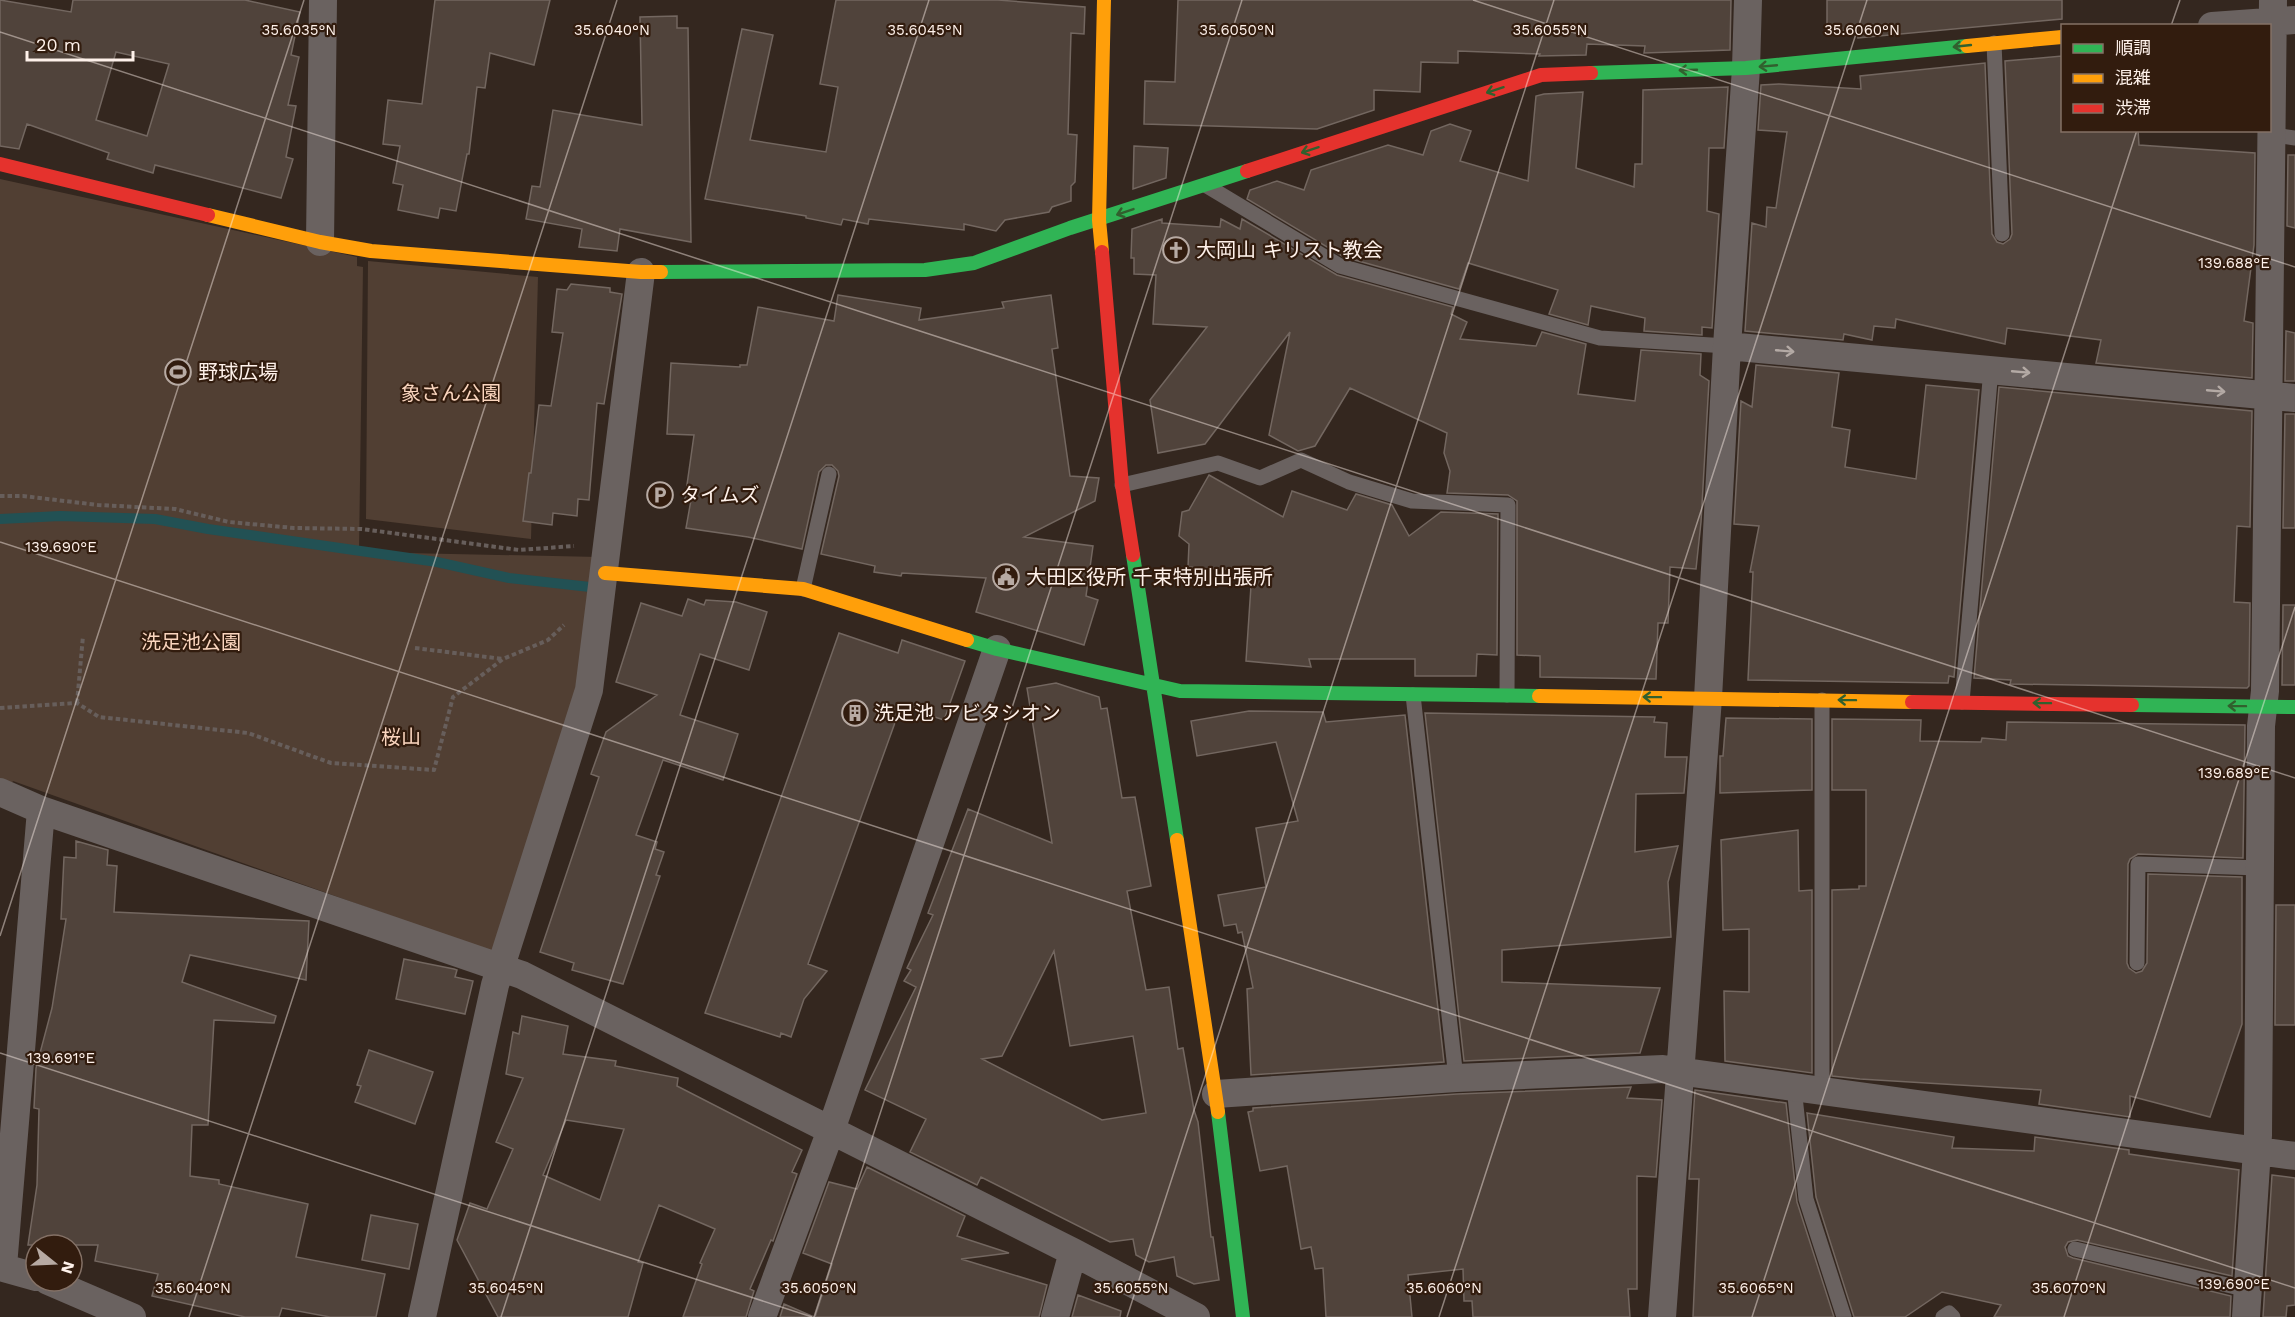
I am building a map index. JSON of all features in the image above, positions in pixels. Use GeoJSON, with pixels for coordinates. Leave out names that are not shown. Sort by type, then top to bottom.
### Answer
{"type":"FeatureCollection","features":[{"type":"Feature","properties":{"kind":"street"},"geometry":{"type":"LineString","coordinates":[[320,242],[323,0]]}},
{"type":"Feature","properties":{"kind":"street"},"geometry":{"type":"LineString","coordinates":[[1662,1317],[1708,698],[1727,346],[1746,68],[1748,0]]}},
{"type":"Feature","properties":{"kind":"street"},"geometry":{"type":"LineString","coordinates":[[1100,1],[1099,220],[1122,485],[1216,1094],[1243,1317]]}},
{"type":"Feature","properties":{"kind":"street"},"geometry":{"type":"LineString","coordinates":[[2223,24],[2280,14],[2284,136],[2282,396],[2261,726],[2256,1151],[2247,1304]]}},
{"type":"Feature","properties":{"kind":"street"},"geometry":{"type":"LineString","coordinates":[[0,164],[320,242],[371,251],[641,272],[924,270],[974,262],[1070,228],[1541,75],[1746,68],[2061,37]]}},
{"type":"Feature","properties":{"kind":"street"},"geometry":{"type":"LineString","coordinates":[[422,1317],[501,968],[589,690],[641,272]]}},
{"type":"Feature","properties":{"kind":"street"},"geometry":{"type":"LineString","coordinates":[[1727,346],[2282,396]]}},
{"type":"Feature","properties":{"kind":"street"},"geometry":{"type":"LineString","coordinates":[[604,581],[803,589],[997,649],[1180,691],[2295,707]]}},
{"type":"Feature","properties":{"kind":"street"},"geometry":{"type":"LineString","coordinates":[[762,1317],[831,1130],[997,649]]}},
{"type":"Feature","properties":{"kind":"street"},"geometry":{"type":"LineString","coordinates":[[0,792],[41,810],[522,975],[1073,1252],[1196,1317]]}},
{"type":"Feature","properties":{"kind":"street"},"geometry":{"type":"LineString","coordinates":[[24,1273],[2,1267],[41,810]]}},
{"type":"Feature","properties":{"kind":"street"},"geometry":{"type":"LineString","coordinates":[[1216,1094],[1456,1078],[1664,1069],[2295,1156]]}},
{"type":"Feature","properties":{"kind":"street"},"geometry":{"type":"LineString","coordinates":[[1055,1317],[1073,1252]]}},
{"type":"Feature","properties":{"kind":"street"},"geometry":{"type":"LineString","coordinates":[[76,1293],[132,1317]]}},
{"type":"Feature","properties":{"kind":"lane"},"geometry":{"type":"LineString","coordinates":[[1994,43],[2002,234]]}},
{"type":"Feature","properties":{"kind":"lane"},"geometry":{"type":"LineString","coordinates":[[1204,184],[1340,266],[1600,338],[1727,346]]}},
{"type":"Feature","properties":{"kind":"lane"},"geometry":{"type":"LineString","coordinates":[[1962,702],[1991,369]]}},
{"type":"Feature","properties":{"kind":"lane"},"geometry":{"type":"LineString","coordinates":[[1122,485],[1218,463],[1260,478],[1301,460],[1349,482],[1412,501],[1508,505],[1507,695]]}},
{"type":"Feature","properties":{"kind":"lane"},"geometry":{"type":"LineString","coordinates":[[803,589],[829,474]]}},
{"type":"Feature","properties":{"kind":"lane"},"geometry":{"type":"LineString","coordinates":[[1413,694],[1456,1078]]}},
{"type":"Feature","properties":{"kind":"lane"},"geometry":{"type":"LineString","coordinates":[[1822,700],[1822,1091]]}},
{"type":"Feature","properties":{"kind":"lane"},"geometry":{"type":"LineString","coordinates":[[2137,963],[2138,864],[2260,868]]}},
{"type":"Feature","properties":{"kind":"lane"},"geometry":{"type":"LineString","coordinates":[[1794,1087],[1806,1199],[1844,1317]]}},
{"type":"Feature","properties":{"kind":"lane"},"geometry":{"type":"LineString","coordinates":[[2075,1249],[2247,1304]]}},
{"type":"Feature","properties":{"kind":"lane"},"geometry":{"type":"LineString","coordinates":[[1942,1317],[1949,1313],[1953,1317]]}},
{"type":"Feature","properties":{"kind":"path"},"geometry":{"type":"LineString","coordinates":[[0,496],[175,509],[229,522],[294,528],[362,529],[519,550],[607,544]]}},
{"type":"Feature","properties":{"kind":"path"},"geometry":{"type":"LineString","coordinates":[[0,708],[77,703],[99,717],[248,733],[331,763],[434,770],[453,697],[503,659],[548,640],[604,581]]}},
{"type":"Feature","properties":{"kind":"path"},"geometry":{"type":"LineString","coordinates":[[77,703],[82,636]]}},
{"type":"Feature","properties":{"kind":"path"},"geometry":{"type":"LineString","coordinates":[[415,648],[503,659]]}},
{"type":"Feature","properties":{"kind":"green space","name":"洗足池公園"},"geometry":{"type":"Polygon","coordinates":[[[0,179],[357,257],[357,266],[363,267],[359,552],[599,557],[583,690],[492,952],[13,781],[9,788],[0,784],[0,179]]]}},
{"type":"Feature","properties":{"kind":"green space","name":"象さん公園"},"geometry":{"type":"Polygon","coordinates":[[[368,261],[538,277],[531,539],[366,519],[368,261]]]}},
{"type":"Feature","properties":{"kind":"building"},"geometry":{"type":"Polygon","coordinates":[[[0,0],[71,12],[73,0],[245,0],[300,12],[291,55],[299,57],[288,105],[296,106],[286,157],[293,159],[281,198],[155,165],[153,173],[107,159],[109,153],[27,124],[19,149],[0,146],[0,0]],[[116,52],[96,120],[147,136],[169,64],[116,52]]]}},
{"type":"Feature","properties":{"kind":"building"},"geometry":{"type":"Polygon","coordinates":[[[435,0],[550,0],[534,65],[490,53],[485,88],[477,87],[469,154],[467,154],[456,211],[440,208],[438,218],[398,210],[403,185],[393,183],[400,146],[383,144],[388,100],[422,104],[435,0]]]}},
{"type":"Feature","properties":{"kind":"building"},"geometry":{"type":"Polygon","coordinates":[[[836,0],[998,0],[1085,7],[1084,34],[1071,33],[1068,134],[1077,135],[1075,182],[1071,186],[1071,201],[1052,207],[1049,212],[1005,220],[996,231],[964,224],[964,230],[869,219],[868,224],[843,219],[841,225],[806,218],[806,216],[705,199],[742,29],[773,35],[750,140],[826,152],[838,87],[820,84],[836,0]]]}},
{"type":"Feature","properties":{"kind":"building"},"geometry":{"type":"Polygon","coordinates":[[[1178,0],[1731,0],[1730,50],[1644,53],[1645,46],[1587,44],[1586,55],[1539,56],[1540,54],[1458,51],[1458,63],[1421,62],[1420,92],[1374,90],[1374,110],[1317,129],[1144,124],[1145,81],[1175,82],[1178,0]]]}},
{"type":"Feature","properties":{"kind":"building"},"geometry":{"type":"Polygon","coordinates":[[[1827,0],[2062,0],[2062,19],[1858,38],[1858,31],[1827,30],[1827,0]]]}},
{"type":"Feature","properties":{"kind":"building"},"geometry":{"type":"Polygon","coordinates":[[[677,16],[677,28],[688,28],[691,242],[620,229],[617,251],[579,247],[582,229],[526,219],[532,186],[540,187],[553,110],[642,125],[640,17],[677,16]]]}},
{"type":"Feature","properties":{"kind":"building"},"geometry":{"type":"Polygon","coordinates":[[[2061,56],[2061,132],[2138,132],[2139,145],[2255,153],[2254,245],[2244,321],[2253,323],[2252,378],[2096,363],[2101,340],[2007,328],[2005,344],[1896,319],[1895,328],[1874,326],[1872,340],[1844,334],[1843,340],[1745,331],[1752,223],[1766,227],[1767,207],[1776,208],[1787,132],[1758,130],[1761,85],[1861,89],[1860,76],[1985,63],[1992,234],[1997,242],[2003,244],[2010,239],[2012,234],[2005,61],[2061,56]]]}},
{"type":"Feature","properties":{"kind":"building"},"geometry":{"type":"Polygon","coordinates":[[[1728,87],[1724,148],[1709,148],[1707,211],[1719,214],[1712,328],[1702,327],[1702,335],[1644,331],[1645,318],[1591,306],[1588,325],[1549,314],[1558,290],[1468,263],[1459,289],[1344,257],[1247,199],[1250,190],[1277,181],[1304,190],[1311,170],[1388,145],[1423,155],[1431,131],[1450,124],[1471,131],[1460,161],[1528,181],[1536,96],[1583,92],[1576,168],[1634,187],[1635,164],[1642,164],[1643,90],[1728,87]]]}},
{"type":"Feature","properties":{"kind":"building"},"geometry":{"type":"Polygon","coordinates":[[[1134,146],[1168,148],[1166,178],[1133,189],[1134,146]]]}},
{"type":"Feature","properties":{"kind":"building"},"geometry":{"type":"Polygon","coordinates":[[[2288,155],[2295,155],[2295,228],[2287,226],[2288,155]]]}},
{"type":"Feature","properties":{"kind":"building"},"geometry":{"type":"Polygon","coordinates":[[[1162,219],[1162,223],[1220,227],[1221,219],[1240,229],[1242,219],[1337,275],[1453,307],[1451,314],[1467,322],[1460,339],[1536,346],[1542,332],[1586,344],[1578,394],[1635,401],[1641,350],[1701,354],[1700,375],[1709,381],[1696,569],[1670,567],[1668,623],[1658,623],[1656,679],[1540,677],[1540,656],[1517,655],[1517,501],[1508,495],[1447,493],[1450,471],[1444,453],[1447,433],[1350,388],[1315,446],[1298,451],[1269,435],[1290,332],[1205,444],[1158,453],[1150,400],[1207,327],[1153,324],[1156,275],[1134,274],[1134,258],[1131,258],[1132,229],[1162,219]]]}},
{"type":"Feature","properties":{"kind":"building"},"geometry":{"type":"Polygon","coordinates":[[[571,284],[610,288],[610,292],[622,294],[604,404],[597,403],[589,500],[578,499],[577,516],[553,513],[552,525],[523,521],[539,405],[551,406],[563,333],[552,332],[557,289],[567,290],[571,284]]]}},
{"type":"Feature","properties":{"kind":"building"},"geometry":{"type":"Polygon","coordinates":[[[838,295],[921,308],[919,320],[1004,308],[1002,302],[1051,295],[1058,348],[1052,349],[1070,476],[1099,478],[1095,501],[1024,537],[1093,546],[1086,596],[1098,600],[1084,645],[976,612],[986,578],[902,573],[901,576],[874,572],[875,566],[821,554],[839,476],[838,471],[832,465],[826,465],[819,472],[802,549],[748,537],[686,528],[691,500],[685,499],[694,435],[667,434],[671,363],[740,367],[740,365],[747,365],[758,307],[834,321],[838,295]]]}},
{"type":"Feature","properties":{"kind":"building"},"geometry":{"type":"Polygon","coordinates":[[[2286,331],[2295,333],[2295,381],[2285,381],[2286,331]]]}},
{"type":"Feature","properties":{"kind":"building"},"geometry":{"type":"Polygon","coordinates":[[[1756,365],[1839,373],[1832,427],[1850,430],[1845,467],[1916,479],[1926,385],[1979,390],[1954,677],[1949,676],[1948,683],[1748,680],[1753,572],[1750,572],[1759,526],[1734,524],[1741,401],[1752,407],[1756,365]]]}},
{"type":"Feature","properties":{"kind":"building"},"geometry":{"type":"Polygon","coordinates":[[[1999,387],[2252,411],[2250,527],[2237,526],[2234,602],[2250,603],[2249,686],[2247,688],[2010,684],[2011,680],[1974,678],[1999,387]]]}},
{"type":"Feature","properties":{"kind":"building"},"geometry":{"type":"Polygon","coordinates":[[[2285,414],[2295,414],[2295,528],[2283,528],[2285,414]]]}},
{"type":"Feature","properties":{"kind":"building"},"geometry":{"type":"Polygon","coordinates":[[[1209,475],[1283,517],[1292,491],[1347,510],[1356,494],[1392,505],[1409,536],[1441,512],[1498,514],[1497,655],[1477,654],[1476,676],[1415,676],[1415,659],[1309,659],[1311,667],[1246,661],[1252,571],[1188,567],[1189,544],[1179,536],[1182,512],[1189,510],[1209,475]]]}},
{"type":"Feature","properties":{"kind":"building"},"geometry":{"type":"Polygon","coordinates":[[[688,599],[704,605],[706,600],[736,602],[767,612],[749,670],[700,654],[680,715],[738,734],[723,780],[663,760],[636,835],[657,842],[655,849],[664,852],[656,875],[660,876],[623,984],[572,970],[574,963],[540,952],[599,777],[591,774],[606,732],[657,695],[616,682],[641,603],[682,616],[688,599]]]}},
{"type":"Feature","properties":{"kind":"building"},"geometry":{"type":"Polygon","coordinates":[[[2283,605],[2295,605],[2295,685],[2282,685],[2283,605]]]}},
{"type":"Feature","properties":{"kind":"building"},"geometry":{"type":"Polygon","coordinates":[[[839,633],[898,653],[902,640],[965,661],[944,720],[901,706],[808,964],[827,971],[804,999],[791,1037],[781,1033],[780,1037],[705,1013],[839,633]]]}},
{"type":"Feature","properties":{"kind":"building"},"geometry":{"type":"Polygon","coordinates":[[[1056,683],[1099,697],[1101,709],[1107,708],[1122,798],[1135,797],[1151,886],[1127,891],[1146,990],[1169,987],[1178,1049],[1183,1048],[1198,1122],[1211,1237],[1213,1237],[1219,1280],[1194,1284],[1177,1276],[1174,1257],[1149,1262],[1136,1255],[1133,1239],[1110,1242],[981,1177],[977,1185],[910,1152],[926,1119],[865,1090],[916,987],[904,981],[911,970],[907,968],[933,915],[928,913],[968,809],[1052,843],[1027,688],[1056,683]],[[1054,951],[1002,1056],[982,1059],[1102,1120],[1146,1113],[1133,1036],[1070,1046],[1054,951]]]}},
{"type":"Feature","properties":{"kind":"building"},"geometry":{"type":"Polygon","coordinates":[[[1249,711],[1323,712],[1326,722],[1405,715],[1444,1062],[1251,1075],[1247,989],[1253,988],[1242,932],[1238,933],[1236,924],[1224,926],[1218,895],[1266,887],[1256,828],[1298,821],[1276,742],[1197,756],[1191,721],[1249,711]]]}},
{"type":"Feature","properties":{"kind":"building"},"geometry":{"type":"Polygon","coordinates":[[[1425,713],[1655,717],[1654,722],[1667,723],[1665,757],[1687,757],[1684,793],[1636,794],[1635,852],[1678,846],[1668,882],[1671,937],[1502,950],[1502,982],[1660,988],[1640,1053],[1464,1061],[1425,713]]]}},
{"type":"Feature","properties":{"kind":"building"},"geometry":{"type":"Polygon","coordinates":[[[1726,718],[1812,719],[1812,790],[1720,793],[1720,756],[1723,756],[1726,718]]]}},
{"type":"Feature","properties":{"kind":"building"},"geometry":{"type":"Polygon","coordinates":[[[1832,719],[1921,720],[1920,741],[1981,742],[1982,738],[2006,740],[2007,722],[2245,725],[2243,858],[2138,854],[2130,859],[2128,864],[2127,963],[2129,968],[2136,973],[2142,971],[2147,963],[2148,874],[2242,877],[2242,1024],[2210,1117],[2130,1096],[2130,1117],[2039,1104],[2041,1090],[1832,1076],[1832,890],[1859,889],[1859,886],[1866,886],[1866,790],[1832,790],[1832,719]]]}},
{"type":"Feature","properties":{"kind":"building"},"geometry":{"type":"Polygon","coordinates":[[[1798,830],[1799,891],[1812,890],[1812,1073],[1725,1061],[1724,991],[1749,992],[1749,929],[1723,930],[1721,840],[1798,830]]]}},
{"type":"Feature","properties":{"kind":"building"},"geometry":{"type":"Polygon","coordinates":[[[76,841],[108,850],[107,865],[117,866],[114,912],[309,921],[306,980],[190,955],[182,982],[276,1016],[274,1023],[214,1020],[208,1125],[192,1125],[190,1176],[219,1180],[219,1184],[308,1204],[296,1257],[385,1274],[376,1317],[330,1317],[282,1308],[279,1317],[245,1317],[152,1296],[158,1274],[95,1261],[98,1245],[84,1245],[84,1233],[30,1233],[37,1185],[39,1109],[34,1108],[36,1068],[52,1008],[66,919],[61,919],[64,857],[76,858],[76,841]]]}},
{"type":"Feature","properties":{"kind":"building"},"geometry":{"type":"Polygon","coordinates":[[[2276,905],[2295,905],[2295,1025],[2275,1025],[2276,905]]]}},
{"type":"Feature","properties":{"kind":"building"},"geometry":{"type":"Polygon","coordinates":[[[404,959],[454,969],[457,970],[455,977],[473,981],[465,1014],[396,999],[404,959]]]}},
{"type":"Feature","properties":{"kind":"building"},"geometry":{"type":"Polygon","coordinates":[[[522,1016],[568,1026],[563,1054],[616,1061],[615,1066],[678,1078],[677,1086],[802,1150],[792,1172],[797,1174],[773,1241],[771,1240],[750,1289],[754,1291],[746,1317],[683,1317],[702,1264],[700,1263],[715,1229],[659,1205],[638,1262],[643,1263],[628,1317],[498,1317],[457,1240],[470,1203],[487,1209],[513,1149],[496,1142],[523,1078],[506,1074],[513,1032],[519,1034],[522,1016]],[[566,1120],[543,1175],[600,1200],[624,1129],[566,1120]]]}},
{"type":"Feature","properties":{"kind":"building"},"geometry":{"type":"Polygon","coordinates":[[[369,1050],[433,1072],[415,1124],[355,1102],[361,1086],[357,1085],[369,1050]]]}},
{"type":"Feature","properties":{"kind":"building"},"geometry":{"type":"Polygon","coordinates":[[[1631,1087],[1627,1098],[1662,1100],[1656,1177],[1637,1176],[1637,1289],[1628,1289],[1630,1317],[1473,1317],[1472,1301],[1464,1301],[1463,1269],[1408,1275],[1412,1317],[1326,1317],[1323,1268],[1315,1269],[1311,1247],[1301,1249],[1287,1166],[1260,1171],[1248,1112],[1253,1111],[1253,1108],[1457,1094],[1631,1087]]]}},
{"type":"Feature","properties":{"kind":"building"},"geometry":{"type":"Polygon","coordinates":[[[1695,1090],[1786,1103],[1797,1202],[1834,1317],[1693,1317],[1699,1179],[1689,1179],[1695,1090]]]}},
{"type":"Feature","properties":{"kind":"building"},"geometry":{"type":"Polygon","coordinates":[[[1807,1113],[1954,1137],[1952,1148],[2034,1151],[2035,1137],[2129,1150],[2129,1154],[2239,1170],[2232,1276],[2077,1240],[2068,1242],[2065,1247],[2068,1256],[2073,1258],[2231,1296],[2230,1317],[1994,1317],[2001,1305],[1942,1292],[1905,1317],[1854,1317],[1816,1197],[1807,1113]]]}},
{"type":"Feature","properties":{"kind":"building"},"geometry":{"type":"Polygon","coordinates":[[[867,1167],[965,1216],[957,1236],[1009,1253],[961,1259],[1047,1285],[1039,1317],[815,1317],[832,1264],[803,1253],[829,1182],[857,1189],[867,1167]]]}},
{"type":"Feature","properties":{"kind":"building"},"geometry":{"type":"Polygon","coordinates":[[[2272,1175],[2295,1178],[2295,1305],[2287,1306],[2286,1317],[2263,1317],[2272,1175]]]}},
{"type":"Feature","properties":{"kind":"building"},"geometry":{"type":"Polygon","coordinates":[[[371,1215],[418,1224],[409,1269],[362,1260],[371,1215]]]}},
{"type":"Feature","properties":{"kind":"building"},"geometry":{"type":"Polygon","coordinates":[[[1078,1295],[1121,1311],[1120,1317],[1072,1317],[1078,1295]]]}},
{"type":"Feature","properties":{"kind":"building"},"geometry":{"type":"Polygon","coordinates":[[[784,1304],[814,1317],[780,1317],[784,1304]]]}},
{"type":"Feature","properties":{"kind":"waterway"},"geometry":{"type":"LineString","coordinates":[[0,519],[60,516],[155,519],[208,529],[437,562],[509,578],[590,587]]}},
{"type":"Feature","properties":{"kind":"traffic: fast"},"geometry":{"type":"LineString","coordinates":[[1591,73],[1746,68],[1967,46]]}},
{"type":"Feature","properties":{"kind":"traffic: fast"},"geometry":{"type":"LineString","coordinates":[[661,272],[925,270],[974,263],[1070,228],[1247,171]]}},
{"type":"Feature","properties":{"kind":"traffic: fast"},"geometry":{"type":"LineString","coordinates":[[1133,555],[1177,840]]}},
{"type":"Feature","properties":{"kind":"traffic: fast"},"geometry":{"type":"LineString","coordinates":[[967,640],[1180,691],[1539,696]]}},
{"type":"Feature","properties":{"kind":"traffic: fast"},"geometry":{"type":"LineString","coordinates":[[2132,705],[2295,707]]}},
{"type":"Feature","properties":{"kind":"traffic: fast"},"geometry":{"type":"LineString","coordinates":[[1218,1112],[1243,1317]]}},
{"type":"Feature","properties":{"kind":"traffic: slow"},"geometry":{"type":"LineString","coordinates":[[1102,252],[1099,220],[1104,0]]}},
{"type":"Feature","properties":{"kind":"traffic: slow"},"geometry":{"type":"LineString","coordinates":[[1967,46],[2061,37]]}},
{"type":"Feature","properties":{"kind":"traffic: slow"},"geometry":{"type":"LineString","coordinates":[[208,215],[320,242],[371,251],[661,272]]}},
{"type":"Feature","properties":{"kind":"traffic: slow"},"geometry":{"type":"LineString","coordinates":[[605,573],[803,589],[967,640]]}},
{"type":"Feature","properties":{"kind":"traffic: slow"},"geometry":{"type":"LineString","coordinates":[[1539,696],[1912,702]]}},
{"type":"Feature","properties":{"kind":"traffic: slow"},"geometry":{"type":"LineString","coordinates":[[1177,840],[1218,1112]]}},
{"type":"Feature","properties":{"kind":"traffic: jam"},"geometry":{"type":"LineString","coordinates":[[1247,171],[1541,75],[1591,73]]}},
{"type":"Feature","properties":{"kind":"traffic: jam"},"geometry":{"type":"LineString","coordinates":[[0,164],[208,215]]}},
{"type":"Feature","properties":{"kind":"traffic: jam"},"geometry":{"type":"LineString","coordinates":[[1102,252],[1122,485],[1133,555]]}},
{"type":"Feature","properties":{"kind":"traffic: jam"},"geometry":{"type":"LineString","coordinates":[[1912,702],[2132,705]]}},
{"type":"Feature","properties":{"kind":"place","name":"大岡山 キリスト教会"},"geometry":{"type":"Point","coordinates":[1176,250]}},
{"type":"Feature","properties":{"kind":"place","name":"野球広場"},"geometry":{"type":"Point","coordinates":[178,372]}},
{"type":"Feature","properties":{"kind":"place","name":"タイムズ"},"geometry":{"type":"Point","coordinates":[660,495]}},
{"type":"Feature","properties":{"kind":"place","name":"大田区役所 千束特別出張所"},"geometry":{"type":"Point","coordinates":[1006,577]}},
{"type":"Feature","properties":{"kind":"place","name":"洗足池 アビタシオン"},"geometry":{"type":"Point","coordinates":[855,713]}},
{"type":"Feature","properties":{"kind":"park label","name":"桜山"},"geometry":{"type":"Point","coordinates":[401,737]}}]}
